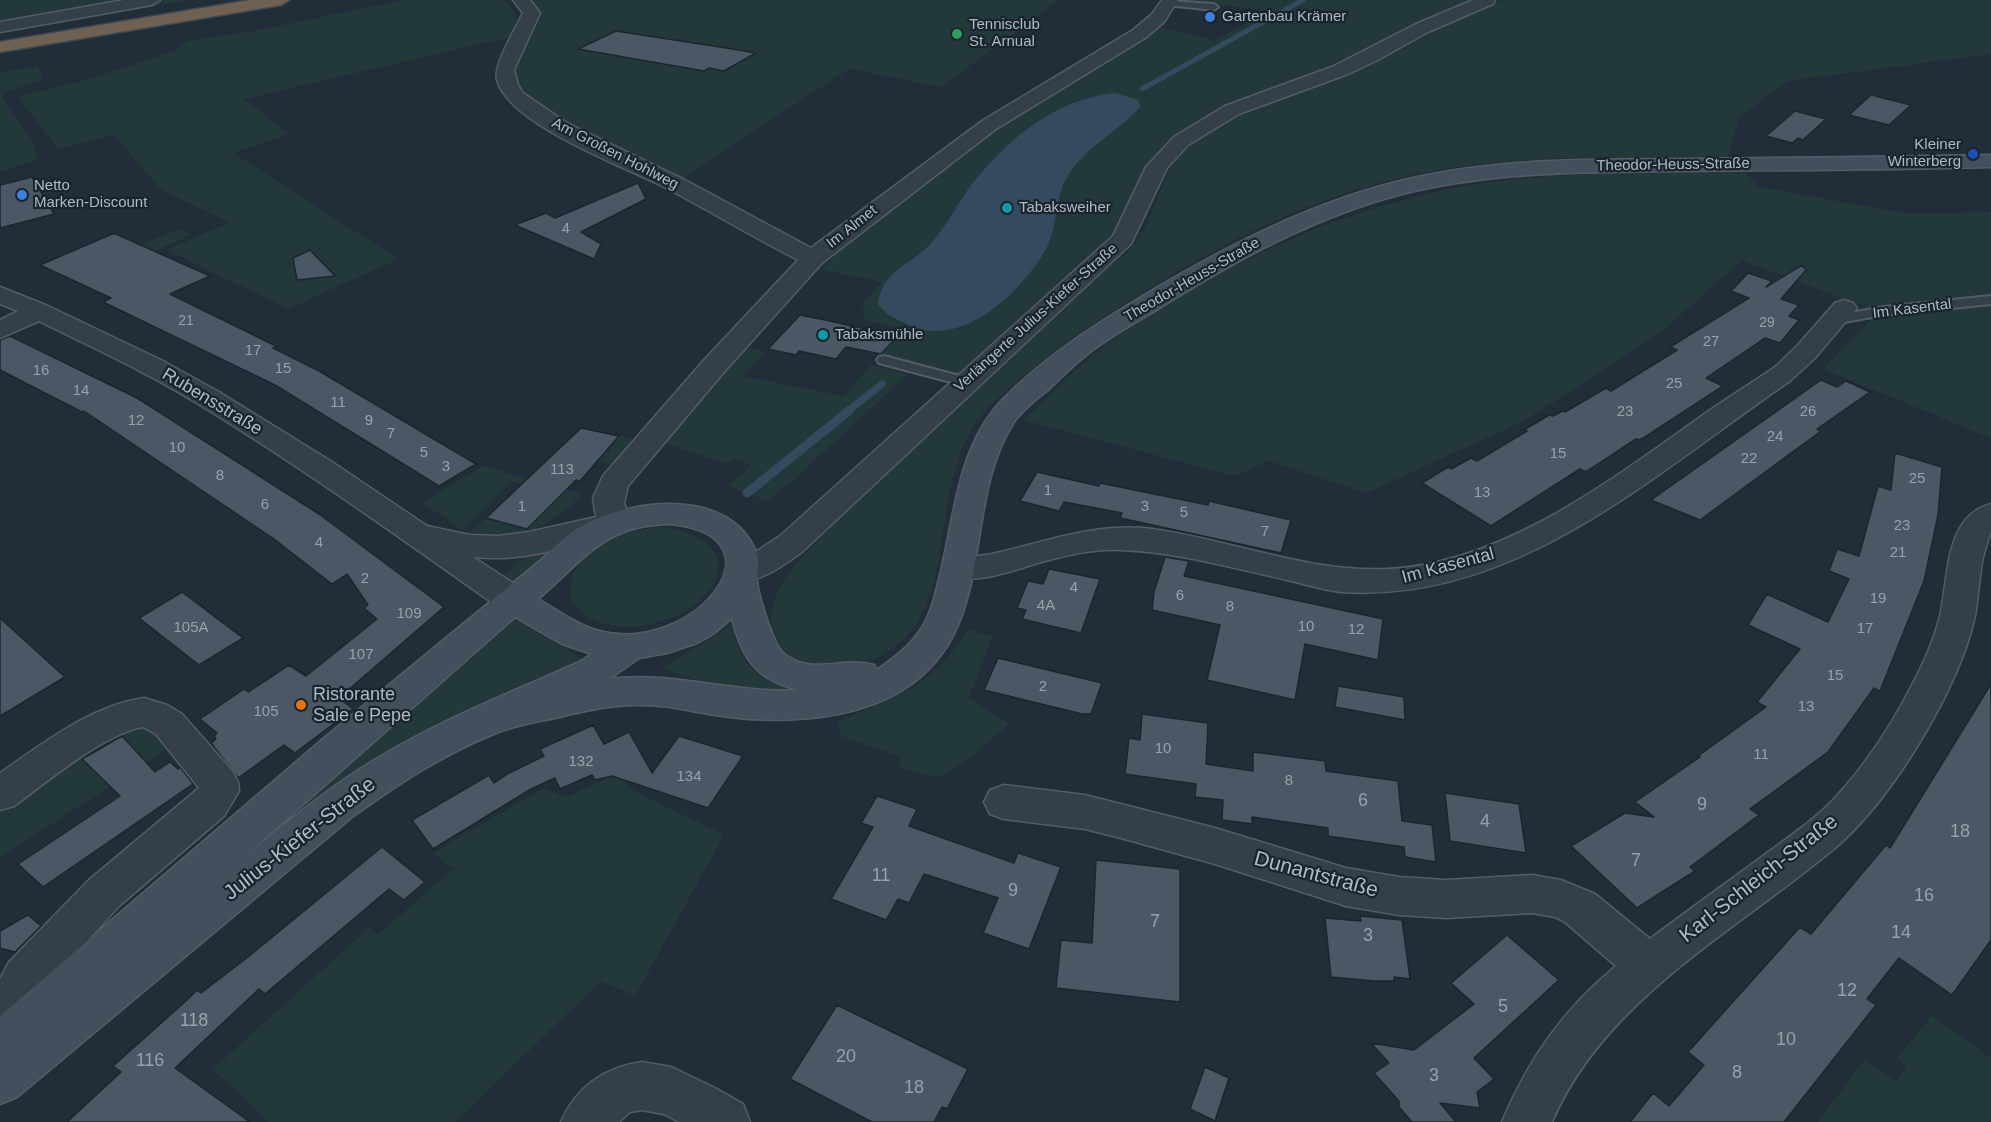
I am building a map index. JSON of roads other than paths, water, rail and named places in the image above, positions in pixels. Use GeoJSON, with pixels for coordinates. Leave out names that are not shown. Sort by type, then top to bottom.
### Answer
{"type":"FeatureCollection","features":[{"type":"Feature","properties":{"kind":"highway"},"geometry":{"type":"LineString","coordinates":[[0,38],[230,0]]}},
{"type":"Feature","properties":{"kind":"highway"},"geometry":{"type":"LineString","coordinates":[[0,47],[281,0]]}},
{"type":"Feature","properties":{"kind":"street"},"geometry":{"type":"LineString","coordinates":[[0,27],[152,0]]}},
{"type":"Feature","properties":{"kind":"street","name":"Am Großen Hohlweg"},"geometry":{"type":"LineString","coordinates":[[521,0],[532,13],[505,70],[505,79],[524,104],[555,125],[674,184],[813,258]]}},
{"type":"Feature","properties":{"kind":"street","name":"Verlängerte Julius-Kiefer-Straße"},"geometry":{"type":"LineString","coordinates":[[741,576],[791,544],[1123,239],[1157,167],[1181,141],[1232,110],[1341,70],[1370,57],[1422,28],[1487,0]]}},
{"type":"Feature","properties":{"kind":"street","name":"Im Almet"},"geometry":{"type":"LineString","coordinates":[[610,524],[607,498],[614,483],[714,366],[813,258],[989,125],[1139,34],[1158,18],[1170,1]]}},
{"type":"Feature","properties":{"kind":"street","name":"Theodor-Heuss-Straße"},"geometry":{"type":"LineString","coordinates":[[489,719],[630,691],[673,693],[763,707],[818,703],[858,693],[905,672],[923,657],[947,616],[959,568],[961,543],[979,461],[1001,420],[1019,399],[1083,344],[1210,265],[1297,223],[1396,189],[1468,174],[1510,169],[1602,165],[1991,161]]}},
{"type":"Feature","properties":{"kind":"street","name":"Rubensstraße"},"geometry":{"type":"LineString","coordinates":[[0,295],[39,311],[209,398],[321,469],[513,600]]}},
{"type":"Feature","properties":{"kind":"street"},"geometry":{"type":"LineString","coordinates":[[0,330],[39,311]]}},
{"type":"Feature","properties":{"kind":"street","name":"Im Kasental"},"geometry":{"type":"LineString","coordinates":[[959,568],[990,566],[1065,545],[1105,538],[1152,540],[1339,580],[1368,583],[1434,574],[1478,562],[1531,540],[1589,508],[1649,468],[1792,367],[1838,314]]}},
{"type":"Feature","properties":{"kind":"street","name":"Julius-Kiefer-Straße"},"geometry":{"type":"LineString","coordinates":[[0,1047],[381,712],[513,600],[556,566],[579,542],[610,524],[654,514],[675,514],[694,517],[726,532],[736,544],[741,557],[741,576],[732,596],[719,611],[702,624],[680,635],[635,645],[594,642],[513,600]]}},
{"type":"Feature","properties":{"kind":"street","name":"Karl-Schleich-Straße"},"geometry":{"type":"LineString","coordinates":[[1527,1122],[1551,1073],[1597,1012],[1648,965],[1808,846],[1856,802],[1918,707],[1940,666],[1957,617],[1972,533],[1982,518],[1991,514]]}},
{"type":"Feature","properties":{"kind":"street","name":"Rubensstraße"},"geometry":{"type":"LineString","coordinates":[[412,531],[452,543],[485,547],[506,546],[610,524]]}},
{"type":"Feature","properties":{"kind":"street","name":"Julius-Kiefer-Straße"},"geometry":{"type":"LineString","coordinates":[[556,566],[549,583],[548,600],[553,616],[566,629]]}},
{"type":"Feature","properties":{"kind":"street","name":"Theodor-Heuss-Straße"},"geometry":{"type":"LineString","coordinates":[[741,576],[759,648],[770,663],[793,676],[837,680],[865,675],[905,657],[938,632]]}},
{"type":"Feature","properties":{"kind":"street"},"geometry":{"type":"LineString","coordinates":[[635,645],[641,669],[650,681],[673,693]]}},
{"type":"Feature","properties":{"kind":"street","name":"Julius-Kiefer-Straße"},"geometry":{"type":"LineString","coordinates":[[0,1080],[339,805],[391,769],[436,743],[594,671],[635,645]]}},
{"type":"Feature","properties":{"kind":"street"},"geometry":{"type":"LineString","coordinates":[[0,794],[87,736],[123,716],[144,712],[159,717],[169,724],[218,782],[219,790],[210,804],[104,893],[25,976],[0,1027]]}},
{"type":"Feature","properties":{"kind":"street","name":"Dunantstraße"},"geometry":{"type":"LineString","coordinates":[[1004,802],[1085,812],[1121,820],[1356,889],[1399,896],[1446,899],[1532,894],[1561,899],[1580,908],[1648,965]]}},
{"type":"Feature","properties":{"kind":"street"},"geometry":{"type":"LineString","coordinates":[[586,1122],[612,1096],[642,1084],[662,1087],[705,1111]]}},
{"type":"Feature","properties":{"kind":"lane"},"geometry":{"type":"LineString","coordinates":[[1170,1],[1214,7]]}},
{"type":"Feature","properties":{"kind":"lane","name":"Im Kasental"},"geometry":{"type":"LineString","coordinates":[[1838,314],[1991,300]]}},
{"type":"Feature","properties":{"kind":"lane"},"geometry":{"type":"LineString","coordinates":[[884,360],[966,382]]}},
{"type":"Feature","properties":{"kind":"water","name":"Tabaksweiher"},"geometry":{"type":"Polygon","coordinates":[[[1115,93],[1138,100],[1141,106],[1091,149],[1073,168],[1062,187],[1050,241],[1046,249],[1035,266],[1004,300],[966,325],[945,330],[924,330],[886,313],[878,304],[885,283],[933,241],[969,188],[998,154],[1051,113],[1093,97],[1115,93]]]}},
{"type":"Feature","properties":{"kind":"waterway"},"geometry":{"type":"LineString","coordinates":[[1142,89],[1303,0]]}},
{"type":"Feature","properties":{"kind":"waterway"},"geometry":{"type":"LineString","coordinates":[[848,411],[882,384]]}},
{"type":"Feature","properties":{"kind":"waterway"},"geometry":{"type":"LineString","coordinates":[[747,493],[850,410]]}},
{"type":"Feature","properties":{"kind":"place","name":"Gartenbau Krämer"},"geometry":{"type":"Point","coordinates":[1210,17]}},
{"type":"Feature","properties":{"kind":"place","name":"Tennisclub St. Arnual"},"geometry":{"type":"Point","coordinates":[957,34]}},
{"type":"Feature","properties":{"kind":"place","name":"Kleiner Winterberg"},"geometry":{"type":"Point","coordinates":[1973,154]}},
{"type":"Feature","properties":{"kind":"place","name":"Netto Marken-Discount"},"geometry":{"type":"Point","coordinates":[22,195]}},
{"type":"Feature","properties":{"kind":"place","name":"Tabaksweiher"},"geometry":{"type":"Point","coordinates":[1007,208]}},
{"type":"Feature","properties":{"kind":"place","name":"Tabaksmühle"},"geometry":{"type":"Point","coordinates":[823,335]}},
{"type":"Feature","properties":{"kind":"place","name":"Ristorante Sale e Pepe"},"geometry":{"type":"Point","coordinates":[301,705]}}]}
